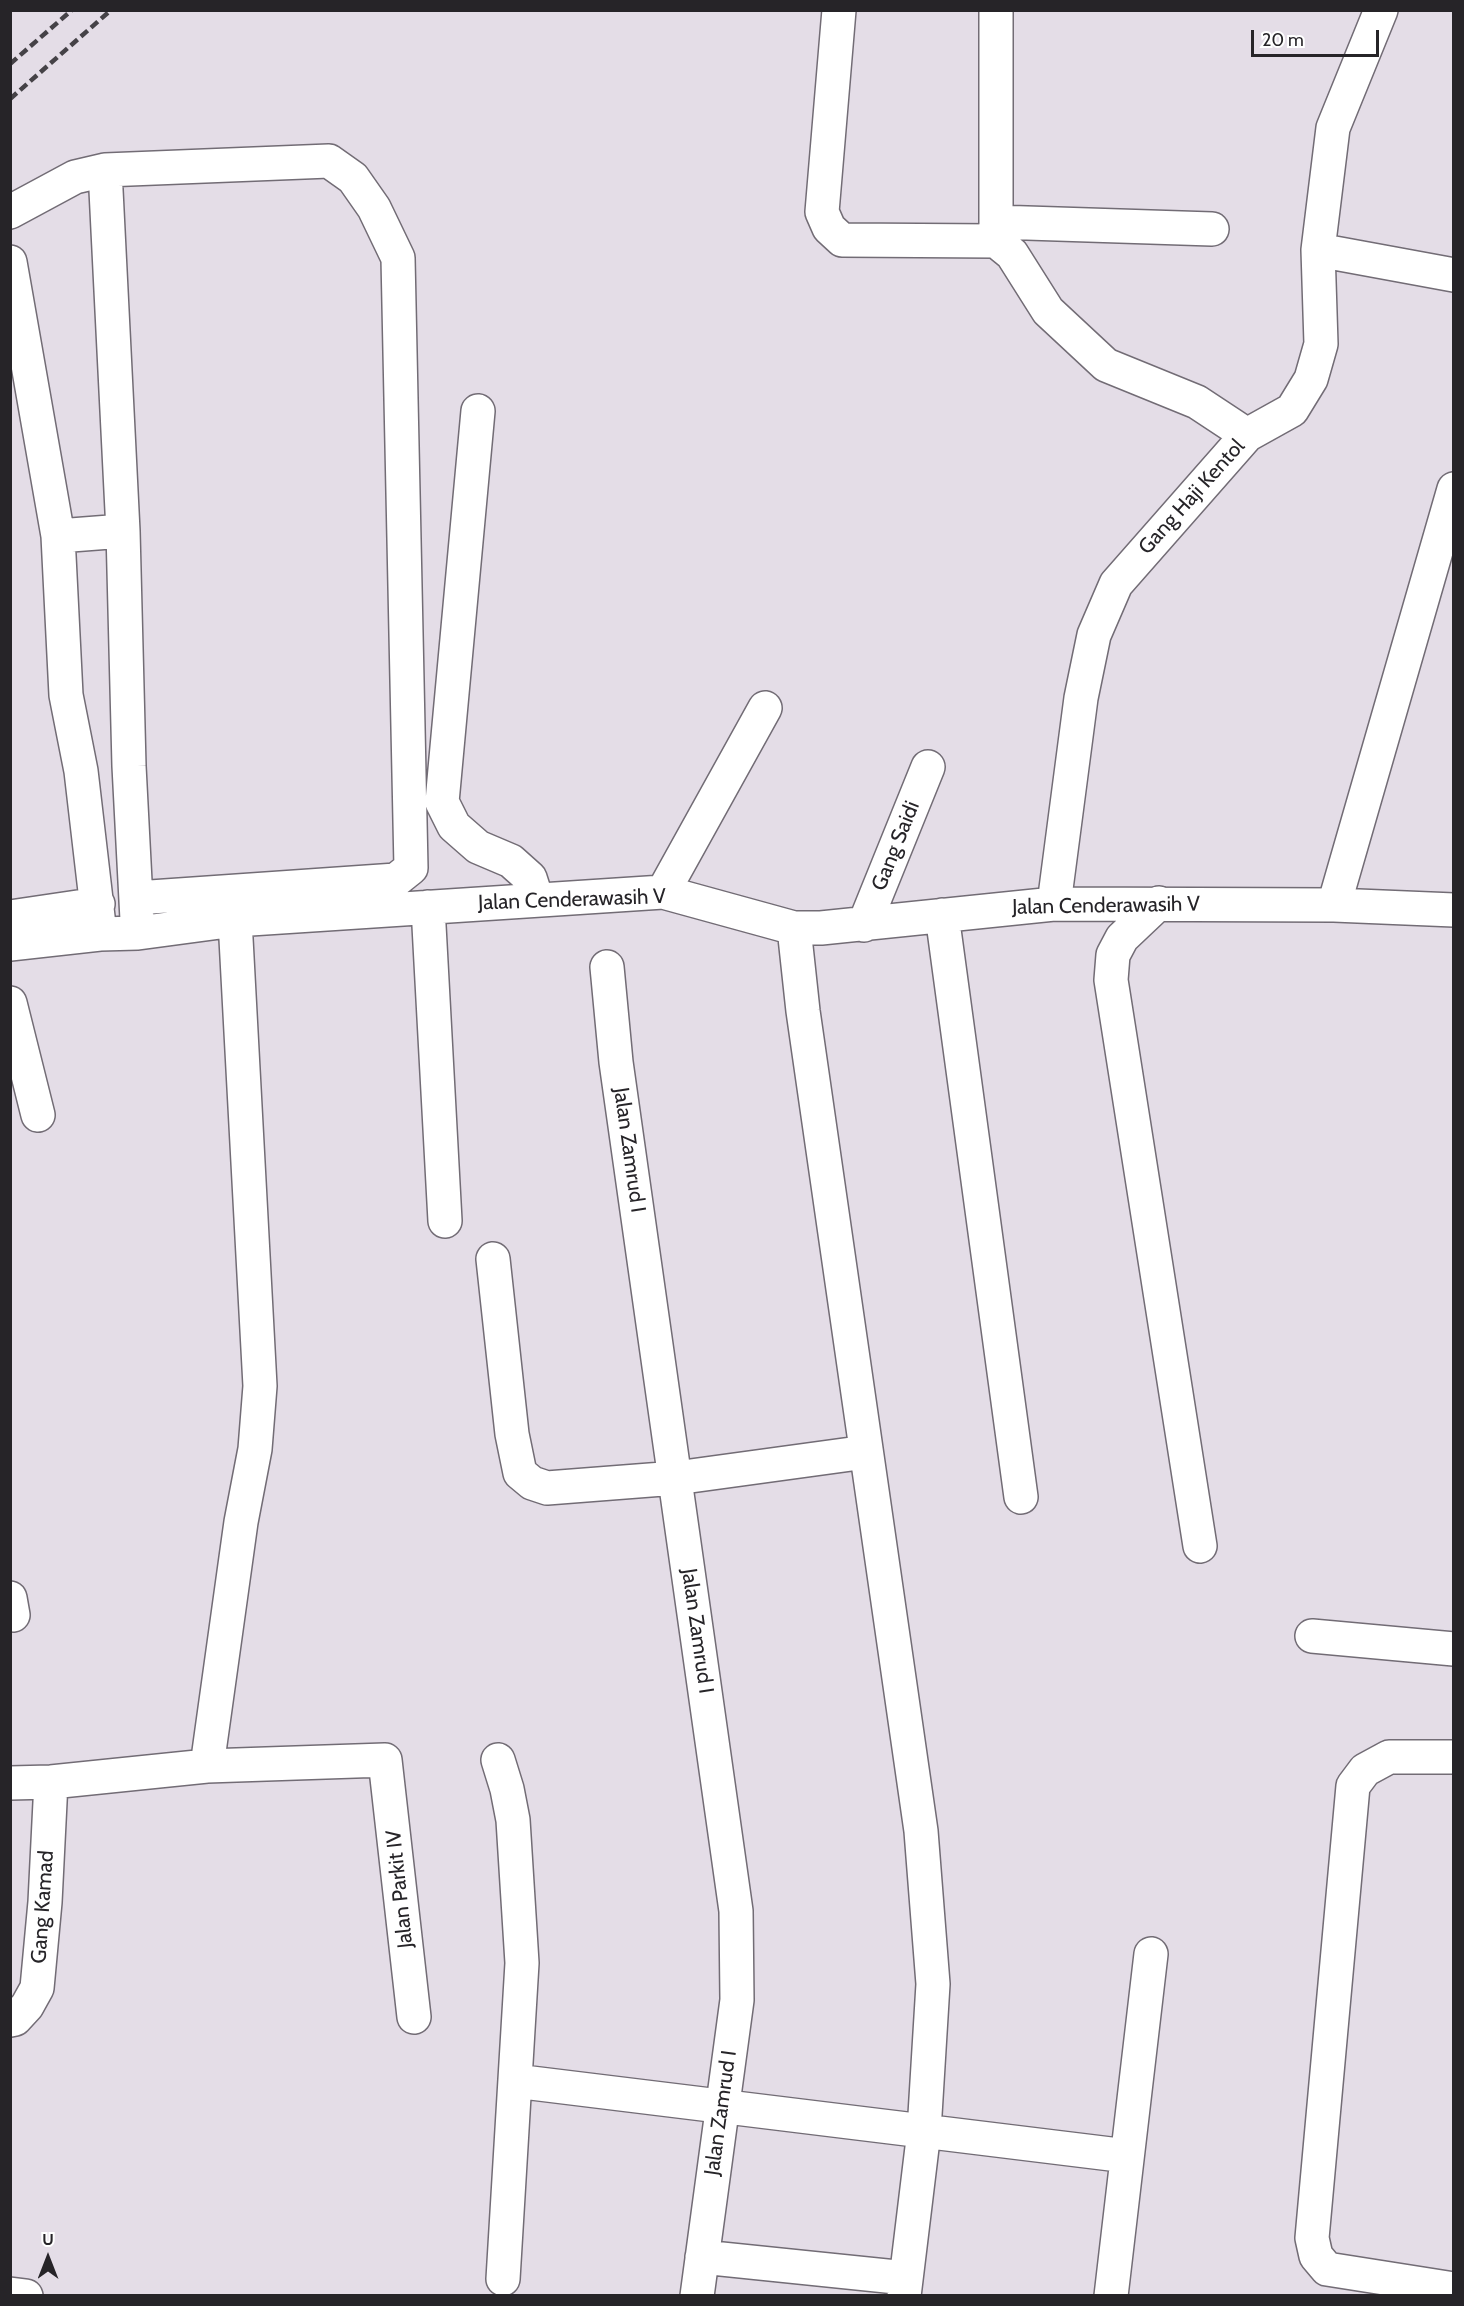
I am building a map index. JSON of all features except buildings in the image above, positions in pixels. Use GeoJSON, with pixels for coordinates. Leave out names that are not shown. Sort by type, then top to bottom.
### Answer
{"type":"FeatureCollection","features":[{"type":"Feature","properties":{"kind":"street"},"geometry":{"type":"LineString","coordinates":[[839,10],[822,212],[829,228],[842,240],[996,232],[1212,229]]}},
{"type":"Feature","properties":{"kind":"street"},"geometry":{"type":"LineString","coordinates":[[996,10],[996,232],[1048,311],[1106,365],[1197,402],[1247,435]]}},
{"type":"Feature","properties":{"kind":"street","name":"Gang Haji Kentol"},"geometry":{"type":"LineString","coordinates":[[1054,904],[1081,698],[1094,635],[1116,584],[1247,435],[1292,410],[1311,379],[1321,345],[1318,250],[1333,128],[1379,11]]}},
{"type":"Feature","properties":{"kind":"street"},"geometry":{"type":"LineString","coordinates":[[10,212],[75,177],[105,170],[329,161],[352,178],[374,208],[398,258],[411,868],[396,880],[136,898]]}},
{"type":"Feature","properties":{"kind":"street"},"geometry":{"type":"LineString","coordinates":[[105,170],[123,531],[129,766],[138,933]]}},
{"type":"Feature","properties":{"kind":"street"},"geometry":{"type":"LineString","coordinates":[[1318,250],[1454,275]]}},
{"type":"Feature","properties":{"kind":"street"},"geometry":{"type":"LineString","coordinates":[[10,262],[58,536],[66,695],[81,771],[99,919],[10,917]]}},
{"type":"Feature","properties":{"kind":"street"},"geometry":{"type":"LineString","coordinates":[[478,411],[442,802],[454,826],[478,847],[511,861],[530,878],[537,900]]}},
{"type":"Feature","properties":{"kind":"street"},"geometry":{"type":"LineString","coordinates":[[1334,905],[1454,489]]}},
{"type":"Feature","properties":{"kind":"street"},"geometry":{"type":"LineString","coordinates":[[58,536],[123,531]]}},
{"type":"Feature","properties":{"kind":"street"},"geometry":{"type":"LineString","coordinates":[[663,892],[765,708]]}},
{"type":"Feature","properties":{"kind":"street"},"geometry":{"type":"LineString","coordinates":[[81,771],[129,766]]}},
{"type":"Feature","properties":{"kind":"street","name":"Gang Saidi"},"geometry":{"type":"LineString","coordinates":[[864,925],[928,767]]}},
{"type":"Feature","properties":{"kind":"street","name":"Jalan Cenderawasih V"},"geometry":{"type":"LineString","coordinates":[[10,944],[99,919],[138,933],[235,920],[663,892],[794,928],[864,925],[1054,904],[1334,905],[1454,910]]}},
{"type":"Feature","properties":{"kind":"street"},"geometry":{"type":"LineString","coordinates":[[1159,903],[1122,938],[1113,955],[1111,980],[1200,1546]]}},
{"type":"Feature","properties":{"kind":"street"},"geometry":{"type":"LineString","coordinates":[[428,907],[445,1221]]}},
{"type":"Feature","properties":{"kind":"street"},"geometry":{"type":"LineString","coordinates":[[942,915],[1021,1497]]}},
{"type":"Feature","properties":{"kind":"street"},"geometry":{"type":"LineString","coordinates":[[10,1783],[51,1782],[207,1766],[241,1522],[255,1449],[260,1386],[235,920]]}},
{"type":"Feature","properties":{"kind":"street"},"geometry":{"type":"LineString","coordinates":[[702,2257],[905,2287],[924,2131],[933,1984],[921,1831],[803,1011],[794,928]]}},
{"type":"Feature","properties":{"kind":"street","name":"Jalan Zamrud I"},"geometry":{"type":"LineString","coordinates":[[608,967],[616,1062],[736,1911],[737,2000],[697,2295]]}},
{"type":"Feature","properties":{"kind":"street"},"geometry":{"type":"LineString","coordinates":[[10,1004],[38,1115]]}},
{"type":"Feature","properties":{"kind":"street"},"geometry":{"type":"LineString","coordinates":[[493,1259],[512,1434],[520,1473],[532,1483],[547,1488],[676,1478],[866,1452]]}},
{"type":"Feature","properties":{"kind":"street"},"geometry":{"type":"LineString","coordinates":[[1312,1635],[1454,1649]]}},
{"type":"Feature","properties":{"kind":"street"},"geometry":{"type":"LineString","coordinates":[[1454,1757],[1389,1757],[1365,1770],[1353,1786],[1312,2238],[1316,2256],[1327,2269],[1454,2289]]}},
{"type":"Feature","properties":{"kind":"street","name":"Jalan Parkit IV"},"geometry":{"type":"LineString","coordinates":[[207,1766],[385,1760],[414,2017]]}},
{"type":"Feature","properties":{"kind":"street"},"geometry":{"type":"LineString","coordinates":[[498,1760],[513,1820],[521,1951],[503,2279]]}},
{"type":"Feature","properties":{"kind":"street","name":"Gang Kamad"},"geometry":{"type":"LineString","coordinates":[[10,2020],[15,2019],[27,2006],[37,1988],[45,1902],[51,1782]]}},
{"type":"Feature","properties":{"kind":"street"},"geometry":{"type":"LineString","coordinates":[[1111,2295],[1151,1954]]}},
{"type":"Feature","properties":{"kind":"street"},"geometry":{"type":"LineString","coordinates":[[515,2081],[1127,2156]]}},
{"type":"Feature","properties":{"kind":"street"},"geometry":{"type":"LineString","coordinates":[[10,2294],[26,2295]]}},
{"type":"Feature","properties":{"kind":"railway"},"geometry":{"type":"LineString","coordinates":[[10,64],[72,10]]}},
{"type":"Feature","properties":{"kind":"railway"},"geometry":{"type":"LineString","coordinates":[[10,99],[111,10]]}}]}
